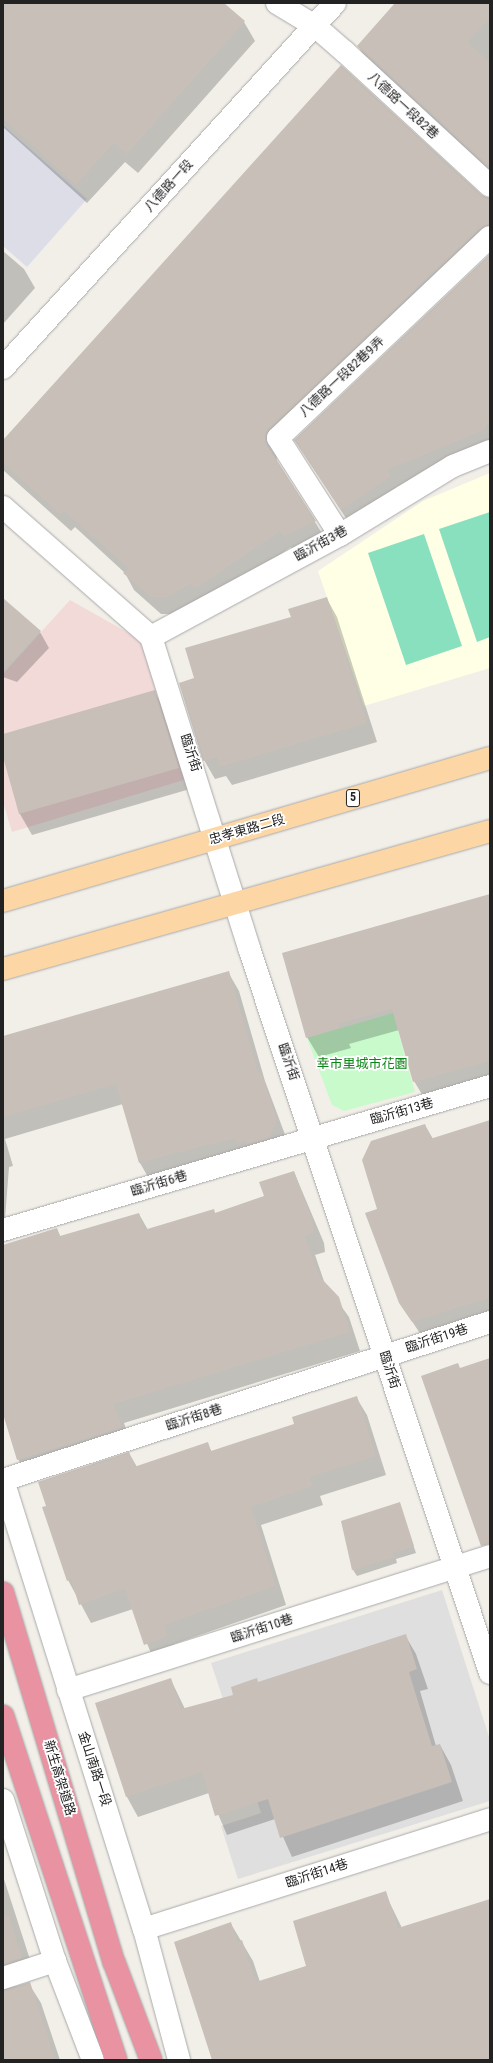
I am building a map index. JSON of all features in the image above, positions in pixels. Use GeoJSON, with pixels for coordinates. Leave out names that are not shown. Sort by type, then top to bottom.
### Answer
{"type":"FeatureCollection","features":[{"type":"Feature","properties":{"kind":"highway","name":"新生高架道路"},"geometry":{"type":"LineString","coordinates":[[3,1593],[114,1962],[151,2060]]}},
{"type":"Feature","properties":{"kind":"highway"},"geometry":{"type":"LineString","coordinates":[[3,1716],[116,2060]]}},
{"type":"Feature","properties":{"kind":"main road","name":"忠孝東路二段"},"geometry":{"type":"LineString","coordinates":[[3,901],[490,758]]}},
{"type":"Feature","properties":{"kind":"main road"},"geometry":{"type":"LineString","coordinates":[[3,969],[235,902],[490,831]]}},
{"type":"Feature","properties":{"kind":"street","name":"八德路一段82巷"},"geometry":{"type":"LineString","coordinates":[[277,3],[315,26],[490,186]]}},
{"type":"Feature","properties":{"kind":"street","name":"八德路一段"},"geometry":{"type":"LineString","coordinates":[[3,368],[335,3]]}},
{"type":"Feature","properties":{"kind":"street","name":"八德路一段82巷9弄"},"geometry":{"type":"LineString","coordinates":[[340,534],[278,438],[490,237]]}},
{"type":"Feature","properties":{"kind":"street","name":"臨沂街3巷"},"geometry":{"type":"LineString","coordinates":[[152,637],[340,534],[453,466],[490,451]]}},
{"type":"Feature","properties":{"kind":"street"},"geometry":{"type":"LineString","coordinates":[[3,507],[152,637]]}},
{"type":"Feature","properties":{"kind":"street","name":"臨沂街"},"geometry":{"type":"LineString","coordinates":[[152,637],[235,902],[385,1357],[456,1566],[490,1673]]}},
{"type":"Feature","properties":{"kind":"street","name":"臨沂街13巷"},"geometry":{"type":"LineString","coordinates":[[314,1138],[490,1086]]}},
{"type":"Feature","properties":{"kind":"street","name":"臨沂街6巷"},"geometry":{"type":"LineString","coordinates":[[3,1230],[314,1138]]}},
{"type":"Feature","properties":{"kind":"street","name":"臨沂街19巷"},"geometry":{"type":"LineString","coordinates":[[385,1357],[490,1322]]}},
{"type":"Feature","properties":{"kind":"street","name":"臨沂街8巷"},"geometry":{"type":"LineString","coordinates":[[3,1480],[385,1357]]}},
{"type":"Feature","properties":{"kind":"street","name":"金山南路一段"},"geometry":{"type":"LineString","coordinates":[[3,1480],[144,1929],[179,2060]]}},
{"type":"Feature","properties":{"kind":"street","name":"臨沂街10巷"},"geometry":{"type":"LineString","coordinates":[[68,1690],[490,1556]]}},
{"type":"Feature","properties":{"kind":"street"},"geometry":{"type":"LineString","coordinates":[[3,1800],[55,1961],[93,2060]]}},
{"type":"Feature","properties":{"kind":"street","name":"臨沂街14巷"},"geometry":{"type":"LineString","coordinates":[[144,1929],[490,1819]]}},
{"type":"Feature","properties":{"kind":"street"},"geometry":{"type":"LineString","coordinates":[[3,1978],[55,1961]]}},
{"type":"Feature","properties":{"kind":"shaded area"},"geometry":{"type":"Polygon","coordinates":[[[3,125],[87,199],[27,267],[3,246],[3,125]]]}},
{"type":"Feature","properties":{"kind":"shaded area"},"geometry":{"type":"Polygon","coordinates":[[[490,473],[490,668],[364,706],[318,571],[423,501],[490,473]]]}},
{"type":"Feature","properties":{"kind":"shaded area"},"geometry":{"type":"Polygon","coordinates":[[[70,600],[150,645],[190,778],[12,832],[3,802],[3,674],[70,600]]]}},
{"type":"Feature","properties":{"kind":"shaded area"},"geometry":{"type":"Polygon","coordinates":[[[442,1590],[490,1740],[490,1801],[238,1879],[221,1826],[261,1813],[211,1663],[442,1590]]]}},
{"type":"Feature","properties":{"kind":"green space"},"geometry":{"type":"Polygon","coordinates":[[[490,512],[490,637],[477,642],[439,529],[490,512]]]}},
{"type":"Feature","properties":{"kind":"green space"},"geometry":{"type":"Polygon","coordinates":[[[424,534],[462,646],[406,665],[368,553],[424,534]]]}},
{"type":"Feature","properties":{"kind":"green space","name":"幸市里城市花園"},"geometry":{"type":"Polygon","coordinates":[[[393,1013],[415,1092],[344,1111],[332,1105],[307,1038],[393,1013]]]}},
{"type":"Feature","properties":{"kind":"building"},"geometry":{"type":"Polygon","coordinates":[[[3,3],[224,3],[245,21],[127,154],[114,143],[76,185],[3,119],[3,3]]]}},
{"type":"Feature","properties":{"kind":"building"},"geometry":{"type":"Polygon","coordinates":[[[395,3],[490,3],[490,18],[467,42],[490,62],[490,169],[357,46],[395,3]]]}},
{"type":"Feature","properties":{"kind":"building"},"geometry":{"type":"Polygon","coordinates":[[[341,65],[482,195],[490,198],[490,225],[481,228],[266,433],[267,445],[316,521],[284,536],[280,531],[195,589],[191,583],[168,597],[151,597],[123,573],[129,569],[64,511],[61,515],[3,463],[3,440],[341,65]]]}},
{"type":"Feature","properties":{"kind":"building"},"geometry":{"type":"Polygon","coordinates":[[[490,254],[490,420],[484,430],[387,470],[391,476],[341,510],[294,440],[490,254]]]}},
{"type":"Feature","properties":{"kind":"building"},"geometry":{"type":"Polygon","coordinates":[[[327,597],[367,723],[220,767],[217,757],[203,761],[179,683],[194,678],[185,648],[291,617],[288,609],[327,597]]]}},
{"type":"Feature","properties":{"kind":"building"},"geometry":{"type":"Polygon","coordinates":[[[3,598],[41,631],[3,671],[3,598]]]}},
{"type":"Feature","properties":{"kind":"building"},"geometry":{"type":"Polygon","coordinates":[[[155,690],[179,768],[19,814],[3,757],[3,734],[155,690]]]}},
{"type":"Feature","properties":{"kind":"building"},"geometry":{"type":"Polygon","coordinates":[[[490,894],[490,1061],[413,1082],[392,1009],[338,1024],[340,1028],[306,1038],[282,953],[490,894]]]}},
{"type":"Feature","properties":{"kind":"building"},"geometry":{"type":"Polygon","coordinates":[[[229,971],[258,1073],[261,1072],[277,1120],[268,1139],[247,1145],[246,1141],[236,1144],[235,1139],[139,1163],[116,1084],[3,1117],[3,1036],[229,971]]]}},
{"type":"Feature","properties":{"kind":"building"},"geometry":{"type":"Polygon","coordinates":[[[490,1120],[490,1298],[412,1322],[399,1303],[365,1213],[377,1209],[362,1160],[371,1141],[425,1124],[430,1139],[490,1120]]]}},
{"type":"Feature","properties":{"kind":"building"},"geometry":{"type":"Polygon","coordinates":[[[294,1171],[313,1223],[314,1233],[305,1236],[319,1276],[339,1297],[350,1332],[114,1404],[122,1428],[17,1460],[3,1414],[3,1245],[57,1228],[60,1236],[139,1213],[144,1230],[214,1209],[215,1213],[264,1196],[259,1182],[294,1171]]]}},
{"type":"Feature","properties":{"kind":"building"},"geometry":{"type":"Polygon","coordinates":[[[490,1358],[490,1544],[481,1546],[421,1376],[458,1363],[460,1368],[490,1358]]]}},
{"type":"Feature","properties":{"kind":"building"},"geometry":{"type":"Polygon","coordinates":[[[357,1396],[376,1456],[310,1477],[313,1486],[251,1507],[276,1586],[164,1625],[168,1636],[144,1645],[125,1589],[79,1605],[71,1579],[67,1581],[42,1507],[46,1506],[38,1482],[129,1452],[134,1467],[208,1442],[211,1451],[294,1424],[292,1417],[357,1396]]]}},
{"type":"Feature","properties":{"kind":"building"},"geometry":{"type":"Polygon","coordinates":[[[400,1502],[414,1546],[393,1553],[395,1557],[352,1570],[341,1521],[400,1502]]]}},
{"type":"Feature","properties":{"kind":"building"},"geometry":{"type":"Polygon","coordinates":[[[406,1634],[417,1669],[409,1672],[415,1692],[432,1746],[440,1744],[452,1782],[280,1838],[268,1799],[215,1816],[202,1772],[126,1797],[95,1703],[171,1678],[181,1709],[233,1695],[231,1687],[257,1678],[258,1682],[406,1634]]]}},
{"type":"Feature","properties":{"kind":"building"},"geometry":{"type":"Polygon","coordinates":[[[386,1891],[398,1928],[490,1899],[490,2060],[212,2060],[174,1942],[231,1922],[237,1942],[242,1940],[256,1982],[306,1966],[293,1921],[386,1891]]]}},
{"type":"Feature","properties":{"kind":"building"},"geometry":{"type":"Polygon","coordinates":[[[9,1916],[22,1959],[3,1965],[3,1917],[9,1916]]]}},
{"type":"Feature","properties":{"kind":"building"},"geometry":{"type":"Polygon","coordinates":[[[30,1982],[55,2060],[3,2060],[3,1990],[30,1982]]]}}]}
